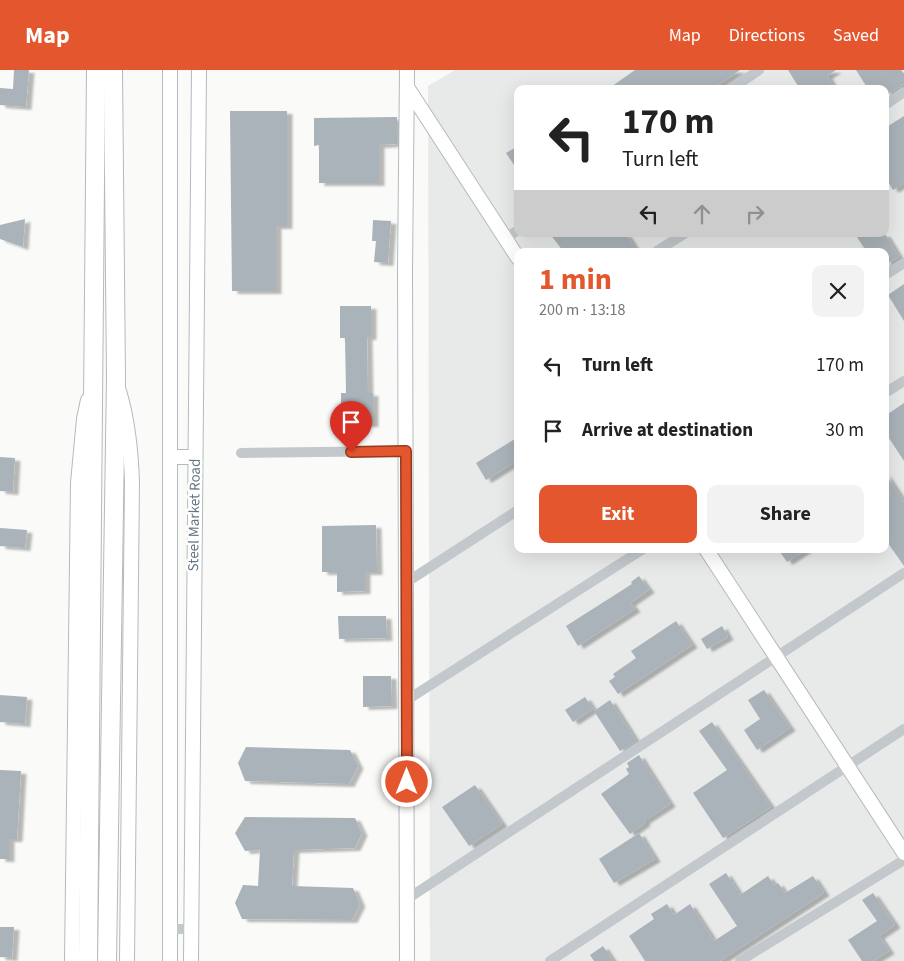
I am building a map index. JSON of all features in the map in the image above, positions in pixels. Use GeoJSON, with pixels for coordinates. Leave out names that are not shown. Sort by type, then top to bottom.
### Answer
{"type":"FeatureCollection","features":[{"type":"Feature","properties":{"kind":"highway"},"geometry":{"type":"LineString","coordinates":[[88,961],[96,70]]}},
{"type":"Feature","properties":{"kind":"highway"},"geometry":{"type":"LineString","coordinates":[[107,961],[116,378],[113,70]]}},
{"type":"Feature","properties":{"kind":"street","name":"Steel Market Road"},"geometry":{"type":"LineString","coordinates":[[170,70],[170,961]]}},
{"type":"Feature","properties":{"kind":"street","name":"Steel Market Road"},"geometry":{"type":"LineString","coordinates":[[191,961],[198,70]]}},
{"type":"Feature","properties":{"kind":"street"},"geometry":{"type":"LineString","coordinates":[[737,85],[759,70]]}},
{"type":"Feature","properties":{"kind":"street"},"geometry":{"type":"LineString","coordinates":[[409,75],[514,252]]}},
{"type":"Feature","properties":{"kind":"street"},"geometry":{"type":"LineString","coordinates":[[407,961],[406,451],[409,75]]}},
{"type":"Feature","properties":{"kind":"street"},"geometry":{"type":"LineString","coordinates":[[889,102],[904,92]]}},
{"type":"Feature","properties":{"kind":"street"},"geometry":{"type":"LineString","coordinates":[[505,238],[514,232]]}},
{"type":"Feature","properties":{"kind":"street"},"geometry":{"type":"LineString","coordinates":[[662,248],[679,237]]}},
{"type":"Feature","properties":{"kind":"street"},"geometry":{"type":"LineString","coordinates":[[889,272],[904,263]]}},
{"type":"Feature","properties":{"kind":"street"},"geometry":{"type":"LineString","coordinates":[[72,961],[78,483],[84,419],[94,373]]}},
{"type":"Feature","properties":{"kind":"street"},"geometry":{"type":"LineString","coordinates":[[116,378],[126,416],[131,448],[127,961]]}},
{"type":"Feature","properties":{"kind":"street"},"geometry":{"type":"LineString","coordinates":[[889,390],[904,381]]}},
{"type":"Feature","properties":{"kind":"street"},"geometry":{"type":"LineString","coordinates":[[241,453],[406,451]]}},
{"type":"Feature","properties":{"kind":"street"},"geometry":{"type":"LineString","coordinates":[[170,458],[195,457]]}},
{"type":"Feature","properties":{"kind":"street"},"geometry":{"type":"LineString","coordinates":[[407,582],[514,513]]}},
{"type":"Feature","properties":{"kind":"street"},"geometry":{"type":"LineString","coordinates":[[407,700],[637,553]]}},
{"type":"Feature","properties":{"kind":"street"},"geometry":{"type":"LineString","coordinates":[[709,553],[904,853]]}},
{"type":"Feature","properties":{"kind":"street"},"geometry":{"type":"LineString","coordinates":[[407,899],[904,573]]}},
{"type":"Feature","properties":{"kind":"street"},"geometry":{"type":"LineString","coordinates":[[550,961],[846,765],[904,729]]}},
{"type":"Feature","properties":{"kind":"street"},"geometry":{"type":"LineString","coordinates":[[740,961],[904,860]]}},
{"type":"Feature","properties":{"kind":"street"},"geometry":{"type":"LineString","coordinates":[[170,929],[192,929]]}},
{"type":"Feature","properties":{"kind":"shaded area"},"geometry":{"type":"Polygon","coordinates":[[[455,70],[904,70],[904,961],[430,961],[428,86],[455,70]]]}},
{"type":"Feature","properties":{"kind":"building"},"geometry":{"type":"Polygon","coordinates":[[[14,70],[29,70],[26,107],[0,105],[0,88],[13,89],[14,70]]]}},
{"type":"Feature","properties":{"kind":"building"},"geometry":{"type":"Polygon","coordinates":[[[635,70],[740,70],[718,85],[614,85],[635,70]]]}},
{"type":"Feature","properties":{"kind":"building"},"geometry":{"type":"Polygon","coordinates":[[[788,70],[836,70],[827,76],[833,85],[797,85],[788,70]]]}},
{"type":"Feature","properties":{"kind":"building"},"geometry":{"type":"Polygon","coordinates":[[[856,70],[901,70],[904,74],[904,84],[889,93],[889,85],[865,85],[856,70]]]}},
{"type":"Feature","properties":{"kind":"building"},"geometry":{"type":"Polygon","coordinates":[[[230,111],[287,111],[287,226],[276,226],[276,291],[232,291],[230,111]]]}},
{"type":"Feature","properties":{"kind":"building"},"geometry":{"type":"Polygon","coordinates":[[[904,116],[904,183],[893,190],[889,184],[889,125],[904,116]]]}},
{"type":"Feature","properties":{"kind":"building"},"geometry":{"type":"Polygon","coordinates":[[[397,117],[397,144],[379,145],[379,183],[319,183],[319,145],[314,146],[314,118],[397,117]]]}},
{"type":"Feature","properties":{"kind":"building"},"geometry":{"type":"Polygon","coordinates":[[[514,148],[514,165],[506,153],[514,148]]]}},
{"type":"Feature","properties":{"kind":"building"},"geometry":{"type":"Polygon","coordinates":[[[25,219],[23,247],[0,239],[0,225],[25,219]]]}},
{"type":"Feature","properties":{"kind":"building"},"geometry":{"type":"Polygon","coordinates":[[[373,220],[391,221],[388,263],[374,262],[376,241],[372,241],[373,220]]]}},
{"type":"Feature","properties":{"kind":"building"},"geometry":{"type":"Polygon","coordinates":[[[552,237],[628,237],[635,248],[561,248],[552,237]]]}},
{"type":"Feature","properties":{"kind":"building"},"geometry":{"type":"Polygon","coordinates":[[[857,237],[887,237],[899,257],[889,263],[889,248],[864,248],[857,237]]]}},
{"type":"Feature","properties":{"kind":"building"},"geometry":{"type":"Polygon","coordinates":[[[904,284],[904,321],[889,297],[889,294],[904,284]]]}},
{"type":"Feature","properties":{"kind":"building"},"geometry":{"type":"Polygon","coordinates":[[[340,306],[371,306],[371,337],[367,337],[368,393],[373,393],[373,424],[341,424],[341,393],[346,393],[345,338],[340,338],[340,306]]]}},
{"type":"Feature","properties":{"kind":"building"},"geometry":{"type":"Polygon","coordinates":[[[904,403],[904,461],[889,438],[889,413],[904,403]]]}},
{"type":"Feature","properties":{"kind":"building"},"geometry":{"type":"Polygon","coordinates":[[[514,439],[514,462],[486,480],[476,463],[514,439]]]}},
{"type":"Feature","properties":{"kind":"building"},"geometry":{"type":"Polygon","coordinates":[[[0,457],[15,458],[13,492],[0,491],[0,457]]]}},
{"type":"Feature","properties":{"kind":"building"},"geometry":{"type":"Polygon","coordinates":[[[889,479],[904,502],[904,566],[889,545],[889,479]]]}},
{"type":"Feature","properties":{"kind":"building"},"geometry":{"type":"Polygon","coordinates":[[[376,525],[377,572],[365,572],[365,591],[337,592],[337,572],[322,572],[322,526],[376,525]]]}},
{"type":"Feature","properties":{"kind":"building"},"geometry":{"type":"Polygon","coordinates":[[[0,528],[27,530],[25,548],[0,546],[0,528]]]}},
{"type":"Feature","properties":{"kind":"building"},"geometry":{"type":"Polygon","coordinates":[[[781,553],[801,553],[787,562],[781,553]]]}},
{"type":"Feature","properties":{"kind":"building"},"geometry":{"type":"Polygon","coordinates":[[[639,576],[649,590],[630,603],[635,609],[578,646],[566,626],[632,584],[631,582],[639,576]]]}},
{"type":"Feature","properties":{"kind":"building"},"geometry":{"type":"Polygon","coordinates":[[[338,616],[386,616],[387,638],[339,639],[338,616]]]}},
{"type":"Feature","properties":{"kind":"building"},"geometry":{"type":"Polygon","coordinates":[[[676,621],[692,645],[618,694],[609,681],[615,677],[613,674],[636,658],[631,651],[676,621]]]}},
{"type":"Feature","properties":{"kind":"building"},"geometry":{"type":"Polygon","coordinates":[[[722,626],[728,637],[707,649],[701,639],[722,626]]]}},
{"type":"Feature","properties":{"kind":"building"},"geometry":{"type":"Polygon","coordinates":[[[363,676],[391,676],[392,706],[363,707],[363,676]]]}},
{"type":"Feature","properties":{"kind":"building"},"geometry":{"type":"Polygon","coordinates":[[[764,690],[790,728],[757,750],[744,730],[760,719],[748,700],[764,690]]]}},
{"type":"Feature","properties":{"kind":"building"},"geometry":{"type":"Polygon","coordinates":[[[0,695],[27,697],[25,724],[0,722],[0,695]]]}},
{"type":"Feature","properties":{"kind":"building"},"geometry":{"type":"Polygon","coordinates":[[[585,697],[593,709],[573,722],[565,710],[585,697]]]}},
{"type":"Feature","properties":{"kind":"building"},"geometry":{"type":"Polygon","coordinates":[[[610,700],[636,741],[620,751],[594,711],[610,700]]]}},
{"type":"Feature","properties":{"kind":"building"},"geometry":{"type":"Polygon","coordinates":[[[712,722],[771,807],[723,838],[693,793],[727,770],[699,731],[712,722]]]}},
{"type":"Feature","properties":{"kind":"building"},"geometry":{"type":"Polygon","coordinates":[[[246,747],[350,750],[358,766],[349,784],[245,781],[238,763],[246,747]]]}},
{"type":"Feature","properties":{"kind":"building"},"geometry":{"type":"Polygon","coordinates":[[[639,755],[670,804],[644,821],[645,823],[630,834],[601,794],[629,774],[626,769],[629,767],[627,763],[639,755]]]}},
{"type":"Feature","properties":{"kind":"building"},"geometry":{"type":"Polygon","coordinates":[[[0,770],[21,771],[17,839],[9,839],[9,859],[0,859],[0,770]]]}},
{"type":"Feature","properties":{"kind":"building"},"geometry":{"type":"Polygon","coordinates":[[[475,785],[502,824],[469,846],[442,807],[475,785]]]}},
{"type":"Feature","properties":{"kind":"building"},"geometry":{"type":"Polygon","coordinates":[[[245,817],[355,818],[362,833],[355,848],[294,850],[292,886],[353,888],[360,904],[352,920],[242,919],[235,903],[243,885],[258,886],[260,850],[245,851],[235,833],[245,817]]]}},
{"type":"Feature","properties":{"kind":"building"},"geometry":{"type":"Polygon","coordinates":[[[639,833],[655,859],[614,883],[599,859],[639,833]]]}},
{"type":"Feature","properties":{"kind":"building"},"geometry":{"type":"Polygon","coordinates":[[[726,873],[740,895],[768,876],[774,885],[778,883],[785,893],[813,876],[824,893],[720,961],[645,961],[629,936],[654,919],[651,914],[667,904],[674,915],[690,904],[714,941],[737,926],[709,884],[726,873]]]}},
{"type":"Feature","properties":{"kind":"building"},"geometry":{"type":"Polygon","coordinates":[[[873,893],[895,925],[879,936],[889,951],[873,961],[862,961],[848,940],[877,921],[862,900],[873,893]]]}},
{"type":"Feature","properties":{"kind":"building"},"geometry":{"type":"Polygon","coordinates":[[[0,927],[14,927],[12,958],[0,957],[0,927]]]}},
{"type":"Feature","properties":{"kind":"building"},"geometry":{"type":"Polygon","coordinates":[[[603,946],[613,961],[594,961],[590,955],[603,946]]]}},
{"type":"Feature","properties":{"kind":"route"},"geometry":{"type":"LineString","coordinates":[[351,452],[406,451],[407,782]]}}]}
